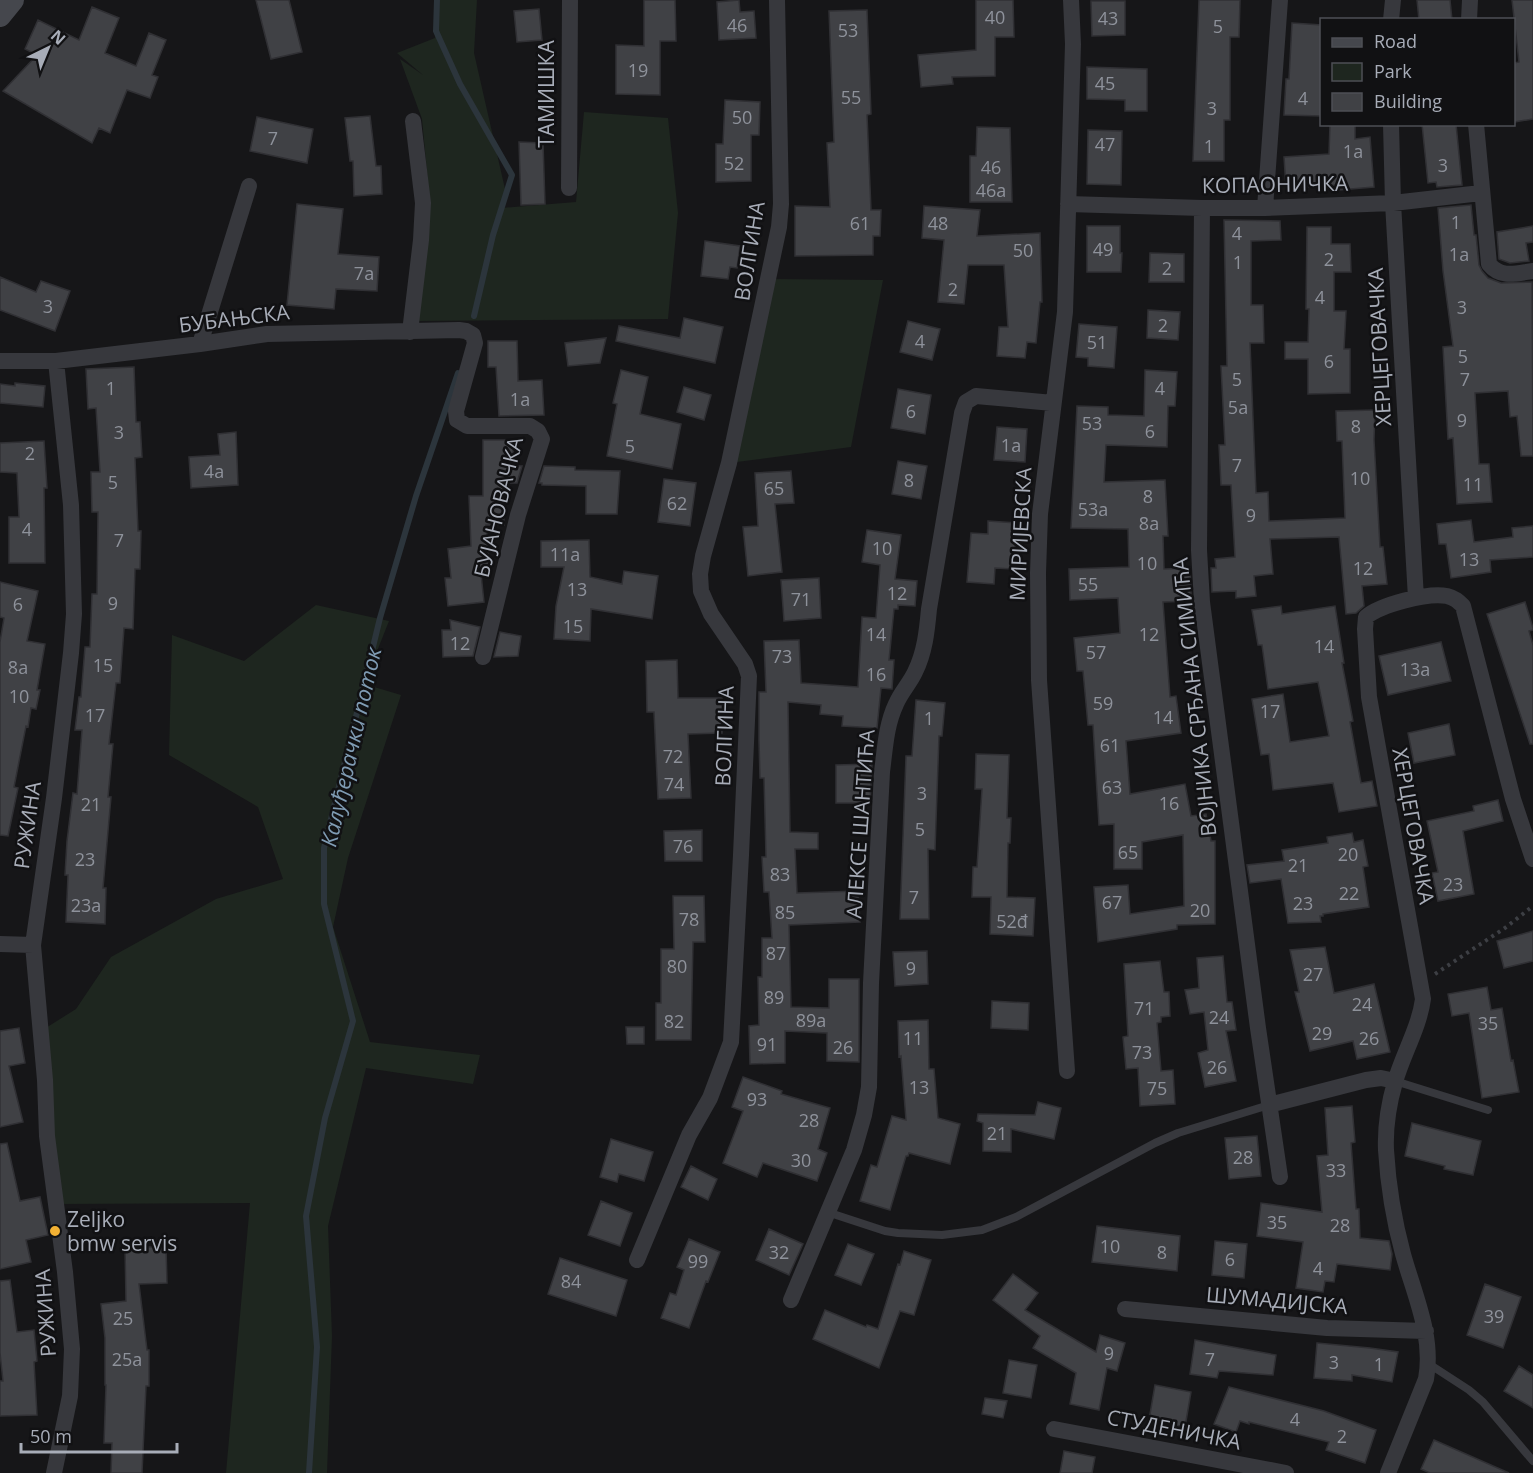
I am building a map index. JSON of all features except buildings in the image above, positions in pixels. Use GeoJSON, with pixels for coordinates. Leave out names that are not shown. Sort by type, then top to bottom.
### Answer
{"type":"FeatureCollection","features":[{"type":"Feature","properties":{"kind":"street"},"geometry":{"type":"LineString","coordinates":[[0,16],[13,0]]}},
{"type":"Feature","properties":{"kind":"street","name":"ТАМИШКА"},"geometry":{"type":"LineString","coordinates":[[569,188],[570,0]]}},
{"type":"Feature","properties":{"kind":"street","name":"ВОЛГИНА"},"geometry":{"type":"LineString","coordinates":[[637,1260],[689,1135],[710,1098],[731,1042],[748,676],[746,664],[711,614],[701,591],[700,574],[729,463],[779,227],[781,204],[777,0]]}},
{"type":"Feature","properties":{"kind":"street","name":"МИРИЈЕВСКА"},"geometry":{"type":"LineString","coordinates":[[1067,1071],[1039,680],[1038,573],[1040,526],[1065,312],[1073,44],[1071,0]]}},
{"type":"Feature","properties":{"kind":"street"},"geometry":{"type":"LineString","coordinates":[[1265,208],[1280,0]]}},
{"type":"Feature","properties":{"kind":"street"},"geometry":{"type":"LineString","coordinates":[[1391,18],[1393,0]]}},
{"type":"Feature","properties":{"kind":"street"},"geometry":{"type":"LineString","coordinates":[[1469,18],[1470,0]]}},
{"type":"Feature","properties":{"kind":"street"},"geometry":{"type":"LineString","coordinates":[[410,332],[423,203],[413,121]]}},
{"type":"Feature","properties":{"kind":"street","name":"ХЕРЦЕГОВАЧКА"},"geometry":{"type":"LineString","coordinates":[[1388,1473],[1426,1378],[1429,1364],[1426,1331],[1402,1251],[1388,1169],[1386,1127],[1395,1081],[1421,1013],[1423,999],[1368,697],[1365,628],[1366,617],[1374,610],[1416,598],[1390,126]]}},
{"type":"Feature","properties":{"kind":"street"},"geometry":{"type":"LineString","coordinates":[[1476,126],[1489,264],[1500,273],[1533,271]]}},
{"type":"Feature","properties":{"kind":"street"},"geometry":{"type":"LineString","coordinates":[[200,344],[249,186]]}},
{"type":"Feature","properties":{"kind":"street","name":"КОПАОНИЧКА"},"geometry":{"type":"LineString","coordinates":[[1068,204],[1265,208],[1393,203],[1481,193]]}},
{"type":"Feature","properties":{"kind":"street","name":"ВОЈНИКА СРЂАНА СИМИЋА"},"geometry":{"type":"LineString","coordinates":[[1202,208],[1199,550],[1202,602],[1280,1177]]}},
{"type":"Feature","properties":{"kind":"street","name":"БУБАЊСКА"},"geometry":{"type":"LineString","coordinates":[[0,361],[57,361],[267,334],[322,331],[466,331],[473,335]]}},
{"type":"Feature","properties":{"kind":"street","name":"БУЈАНОВАЧКА"},"geometry":{"type":"LineString","coordinates":[[473,335],[475,343],[456,411],[457,420],[467,426],[530,426],[538,431],[542,439],[518,515],[483,657]]}},
{"type":"Feature","properties":{"kind":"street","name":"РУЖИНА"},"geometry":{"type":"LineString","coordinates":[[54,1473],[70,1396],[72,1349],[65,1272],[47,1136],[45,1080],[33,945],[54,798],[74,614],[71,505],[57,361]]}},
{"type":"Feature","properties":{"kind":"street","name":"АЛЕКСЕ ШАНТИЋА"},"geometry":{"type":"LineString","coordinates":[[791,1300],[854,1150],[864,1115],[869,1087],[882,772],[896,703],[915,674],[926,641],[929,609],[962,413],[966,402],[976,396],[1053,403]]}},
{"type":"Feature","properties":{"kind":"street"},"geometry":{"type":"LineString","coordinates":[[1416,598],[1445,595],[1455,598],[1463,606],[1513,799],[1533,859]]}},
{"type":"Feature","properties":{"kind":"street"},"geometry":{"type":"LineString","coordinates":[[0,944],[33,945]]}},
{"type":"Feature","properties":{"kind":"street"},"geometry":{"type":"LineString","coordinates":[[1269,1106],[1366,1080],[1381,1078],[1395,1081]]}},
{"type":"Feature","properties":{"kind":"street","name":"ШУМАДИЈСКА"},"geometry":{"type":"LineString","coordinates":[[1125,1309],[1327,1328],[1426,1331]]}},
{"type":"Feature","properties":{"kind":"street","name":"СТУДЕНИЧКА"},"geometry":{"type":"LineString","coordinates":[[1054,1429],[1286,1473]]}},
{"type":"Feature","properties":{"kind":"lane"},"geometry":{"type":"LineString","coordinates":[[1395,1081],[1488,1110]]}},
{"type":"Feature","properties":{"kind":"lane"},"geometry":{"type":"LineString","coordinates":[[827,1212],[885,1232],[942,1234],[982,1230],[1016,1217],[1178,1133],[1269,1106]]}},
{"type":"Feature","properties":{"kind":"lane"},"geometry":{"type":"LineString","coordinates":[[1429,1364],[1469,1390],[1482,1402],[1533,1461]]}},
{"type":"Feature","properties":{"kind":"path"},"geometry":{"type":"LineString","coordinates":[[1418,980],[1436,974],[1505,928],[1533,906]]}},
{"type":"Feature","properties":{"kind":"green space"},"geometry":{"type":"Polygon","coordinates":[[[440,0],[477,0],[474,53],[505,189],[501,208],[576,202],[584,112],[668,118],[678,213],[668,319],[414,321],[430,203],[422,119],[400,59],[423,75],[397,53],[435,38],[440,0]]]}},
{"type":"Feature","properties":{"kind":"green space"},"geometry":{"type":"Polygon","coordinates":[[[769,279],[883,280],[851,447],[729,463],[769,279]]]}},
{"type":"Feature","properties":{"kind":"green space"},"geometry":{"type":"Polygon","coordinates":[[[316,605],[389,621],[364,684],[401,695],[348,858],[333,927],[370,1042],[480,1055],[473,1084],[366,1068],[328,1226],[332,1336],[327,1473],[226,1473],[250,1203],[57,1204],[41,1031],[76,1009],[111,957],[216,899],[283,879],[258,807],[169,755],[172,635],[244,661],[316,605]]]}},
{"type":"Feature","properties":{"kind":"waterway","name":"Калуђерачки поток"},"geometry":{"type":"LineString","coordinates":[[437,0],[436,31],[460,84],[512,175],[493,235],[474,316]]}},
{"type":"Feature","properties":{"kind":"waterway","name":"Калуђерачки поток"},"geometry":{"type":"LineString","coordinates":[[309,1473],[317,1347],[306,1216],[325,1118],[353,1021],[324,904],[324,848],[380,618],[416,496],[458,373]]}},
{"type":"Feature","properties":{"kind":"place","name":"Zeljko bmw servis"},"geometry":{"type":"Point","coordinates":[55,1231]}}]}
